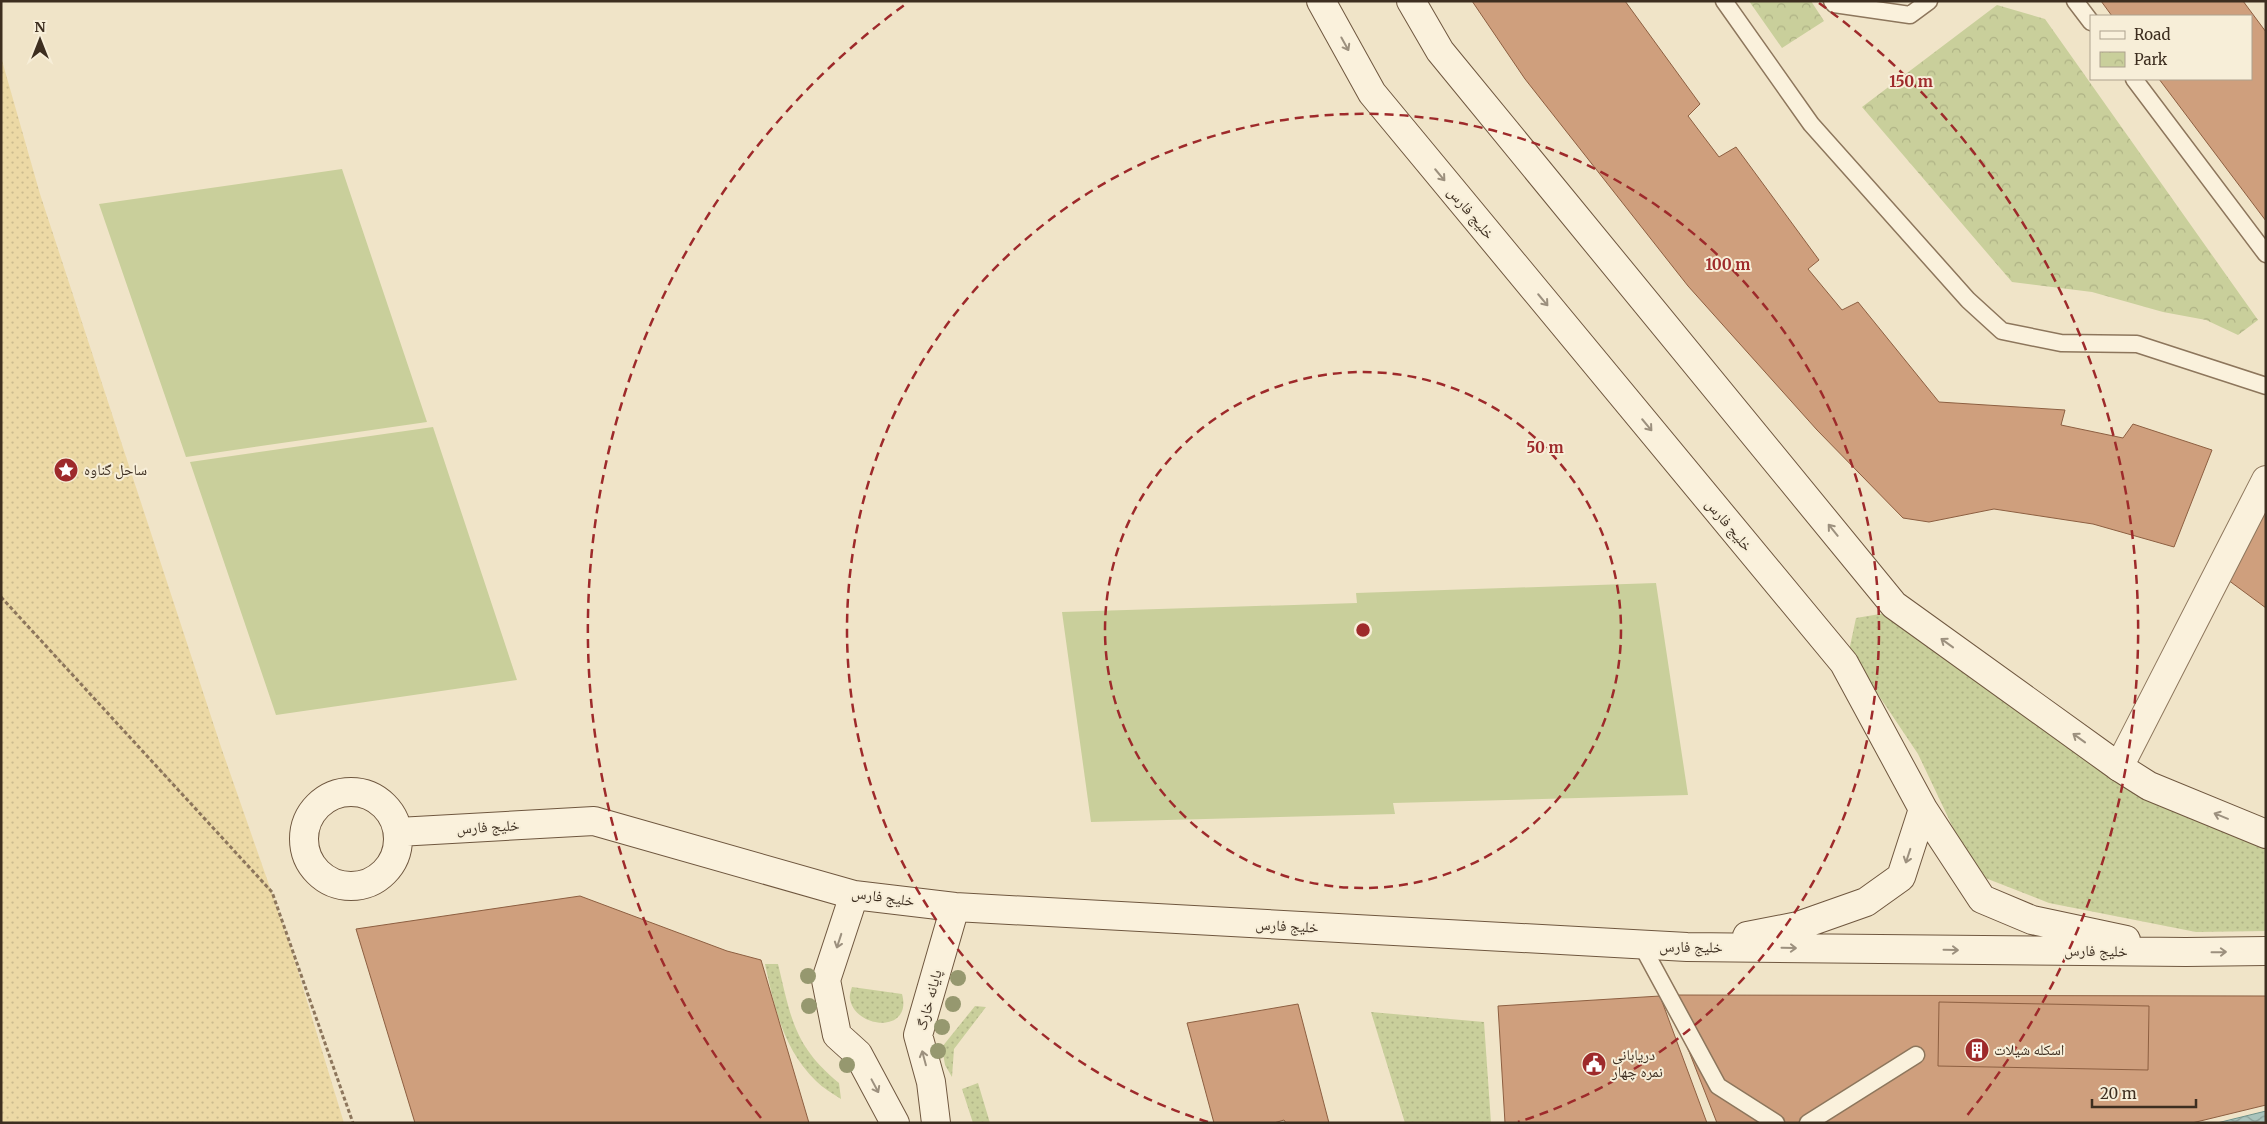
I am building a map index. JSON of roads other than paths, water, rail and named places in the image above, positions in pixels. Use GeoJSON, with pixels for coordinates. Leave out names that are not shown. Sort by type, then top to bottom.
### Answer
{"type":"FeatureCollection","features":[{"type":"Feature","properties":{"kind":"main road","name":"خلیج فارس"},"geometry":{"type":"LineString","coordinates":[[1321,1],[1372,93],[1844,663],[1923,809],[1982,899],[2032,920],[2186,952]]}},
{"type":"Feature","properties":{"kind":"main road"},"geometry":{"type":"LineString","coordinates":[[1411,1],[1440,51],[1894,605],[2119,768],[2149,786],[2266,834]]}},
{"type":"Feature","properties":{"kind":"main road"},"geometry":{"type":"LineString","coordinates":[[2119,768],[2266,480]]}},
{"type":"Feature","properties":{"kind":"main road"},"geometry":{"type":"LineString","coordinates":[[1687,947],[1798,926],[1866,902],[1902,877],[1923,809]]}},
{"type":"Feature","properties":{"kind":"main road","name":"خلیج فارس"},"geometry":{"type":"LineString","coordinates":[[398,832],[594,821],[854,894],[955,907],[1642,946],[2186,952],[2266,951]]}},
{"type":"Feature","properties":{"kind":"main road"},"geometry":{"type":"LineString","coordinates":[[854,894],[826,980],[837,1035],[858,1054],[895,1123]]}},
{"type":"Feature","properties":{"kind":"main road","name":"پایانه خارگ"},"geometry":{"type":"LineString","coordinates":[[936,1123],[931,1082],[918,1035],[955,907]]}},
{"type":"Feature","properties":{"kind":"lane"},"geometry":{"type":"LineString","coordinates":[[1724,1],[1811,124],[1968,300],[2002,331],[2061,343],[2137,344],[2266,386]]}},
{"type":"Feature","properties":{"kind":"lane"},"geometry":{"type":"LineString","coordinates":[[1832,1],[1834,4],[1910,15],[1929,1]]}},
{"type":"Feature","properties":{"kind":"lane"},"geometry":{"type":"LineString","coordinates":[[2075,1],[2090,21]]}},
{"type":"Feature","properties":{"kind":"lane"},"geometry":{"type":"LineString","coordinates":[[2135,80],[2266,254]]}},
{"type":"Feature","properties":{"kind":"lane"},"geometry":{"type":"LineString","coordinates":[[1642,946],[1718,1086],[1776,1123]]}},
{"type":"Feature","properties":{"kind":"lane"},"geometry":{"type":"LineString","coordinates":[[1808,1123],[1916,1055]]}},
{"type":"Feature","properties":{"kind":"water"},"geometry":{"type":"Polygon","coordinates":[[[2266,1111],[2266,1123],[2217,1123],[2266,1111]]]}},
{"type":"Feature","properties":{"kind":"place","name":"ساحل گناوه"},"geometry":{"type":"Point","coordinates":[66,470]}},
{"type":"Feature","properties":{"kind":"place","name":"اسکله شیلات"},"geometry":{"type":"Point","coordinates":[1977,1050]}},
{"type":"Feature","properties":{"kind":"place","name":"دریابانی نمره چهار"},"geometry":{"type":"Point","coordinates":[1594,1064]}}]}
